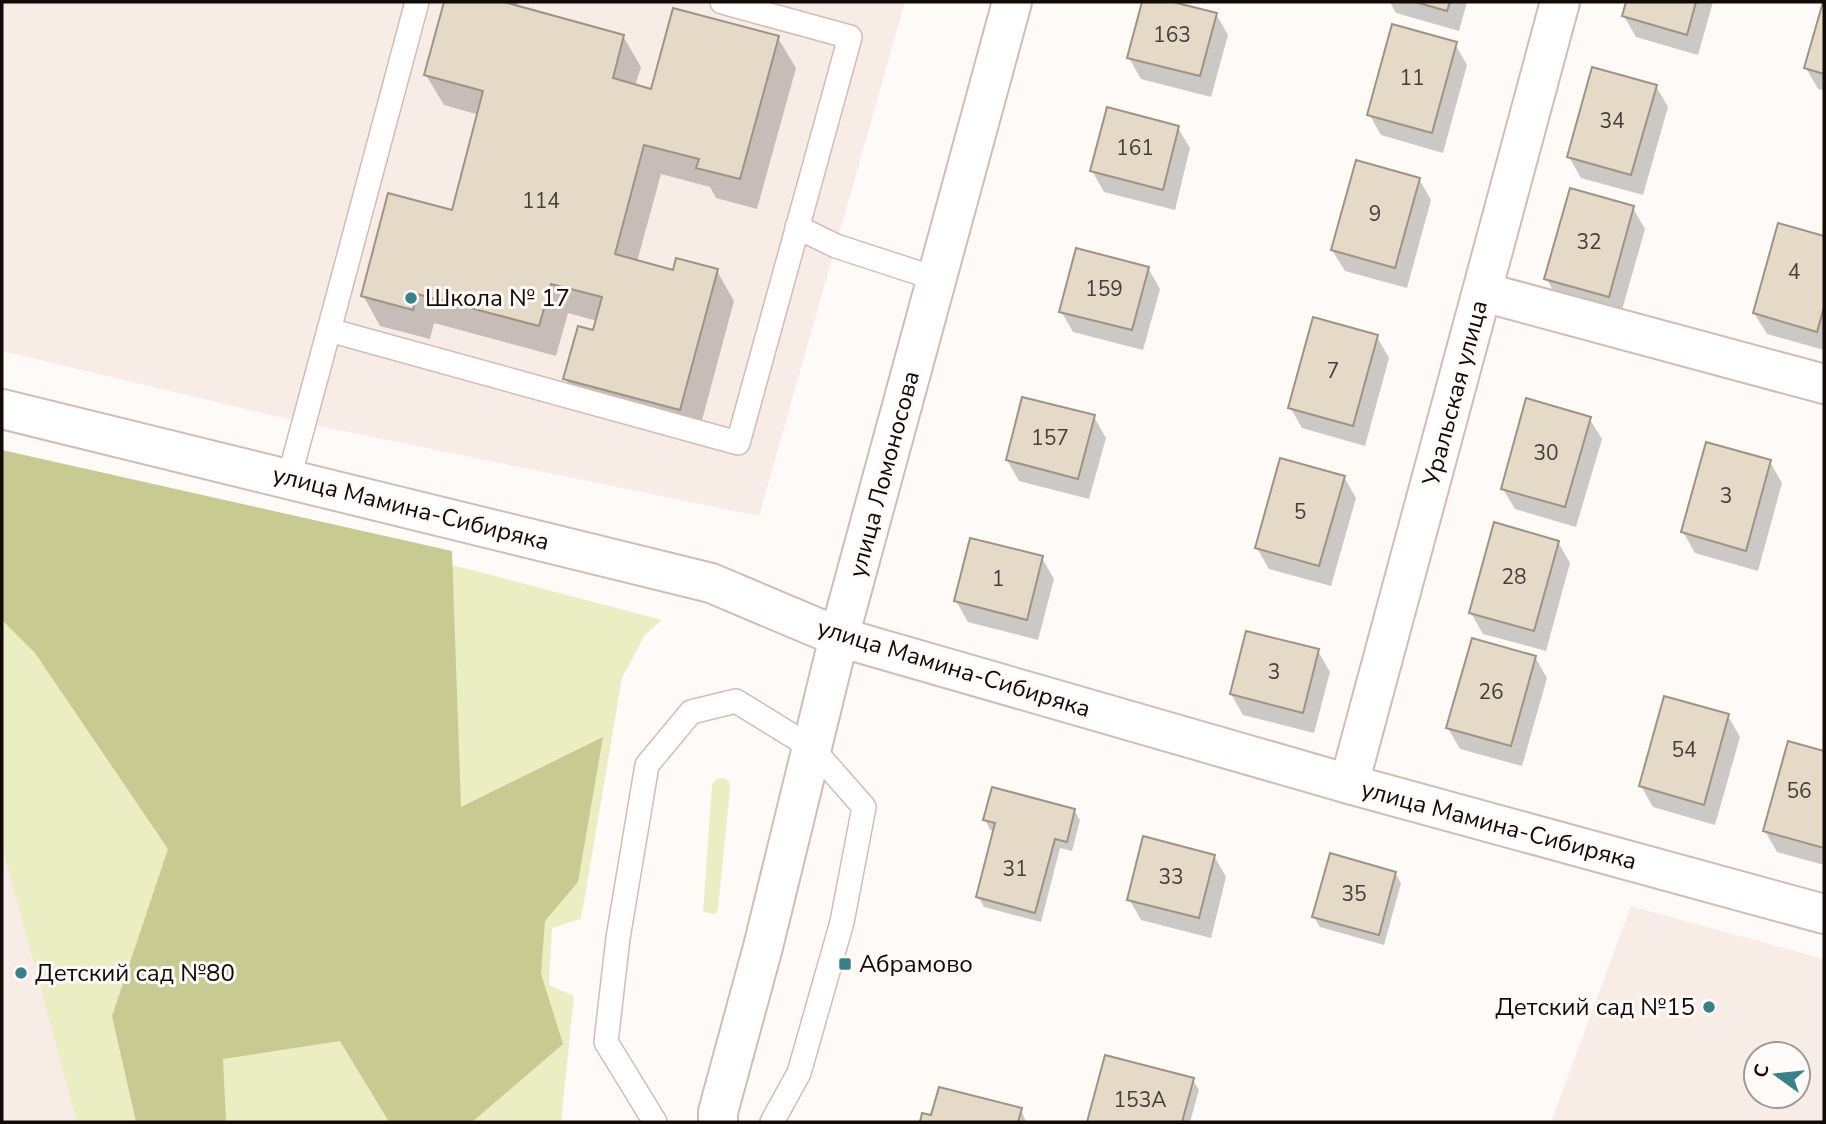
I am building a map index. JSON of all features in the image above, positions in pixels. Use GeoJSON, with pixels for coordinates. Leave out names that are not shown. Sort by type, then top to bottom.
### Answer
{"type":"FeatureCollection","features":[{"type":"Feature","properties":{"kind":"street","name":"улица Ломоносова"},"geometry":{"type":"LineString","coordinates":[[718,1117],[839,637],[1012,2]]}},
{"type":"Feature","properties":{"kind":"street","name":"Уральская улица"},"geometry":{"type":"LineString","coordinates":[[1349,784],[1560,2]]}},
{"type":"Feature","properties":{"kind":"street"},"geometry":{"type":"LineString","coordinates":[[1483,292],[1824,384]]}},
{"type":"Feature","properties":{"kind":"street","name":"улица Мамина-Сибиряка"},"geometry":{"type":"LineString","coordinates":[[2,409],[711,583],[839,637],[1349,784],[1824,914]]}},
{"type":"Feature","properties":{"kind":"lane"},"geometry":{"type":"LineString","coordinates":[[289,478],[417,2]]}},
{"type":"Feature","properties":{"kind":"lane"},"geometry":{"type":"LineString","coordinates":[[329,330],[738,443],[849,37],[722,2]]}},
{"type":"Feature","properties":{"kind":"lane"},"geometry":{"type":"LineString","coordinates":[[797,227],[836,246],[937,279]]}},
{"type":"Feature","properties":{"kind":"lane"},"geometry":{"type":"LineString","coordinates":[[655,1122],[606,1042],[618,938],[648,765],[691,712],[736,701],[812,748],[864,807],[842,922],[803,1060],[799,1073],[772,1122]]}},
{"type":"Feature","properties":{"kind":"shaded area","name":"Школа № 17"},"geometry":{"type":"Polygon","coordinates":[[[2,2],[905,2],[759,516],[304,423],[2,351],[2,2]]]}},
{"type":"Feature","properties":{"kind":"shaded area","name":"Детский сад №80"},"geometry":{"type":"Polygon","coordinates":[[[2,824],[79,1122],[2,1122],[2,824]]]}},
{"type":"Feature","properties":{"kind":"shaded area","name":"Детский сад №15"},"geometry":{"type":"Polygon","coordinates":[[[1631,906],[1824,959],[1824,1122],[1551,1122],[1631,906]]]}},
{"type":"Feature","properties":{"kind":"green space"},"geometry":{"type":"Polygon","coordinates":[[[2,450],[452,551],[461,807],[603,737],[578,882],[545,921],[541,974],[563,1044],[472,1122],[389,1122],[340,1041],[223,1059],[226,1122],[136,1122],[112,1016],[168,849],[35,653],[2,620],[2,450]]]}},
{"type":"Feature","properties":{"kind":"green space"},"geometry":{"type":"Polygon","coordinates":[[[2,459],[480,572],[662,620],[645,635],[622,678],[581,919],[552,928],[549,985],[574,996],[561,1122],[77,1122],[2,846],[2,459]]]}},
{"type":"Feature","properties":{"kind":"green space"},"geometry":{"type":"Polygon","coordinates":[[[724,778],[729,781],[730,790],[716,914],[703,912],[712,785],[716,779],[724,778]]]}},
{"type":"Feature","properties":{"kind":"building"},"geometry":{"type":"Polygon","coordinates":[[[444,2],[504,2],[624,35],[613,78],[651,89],[673,8],[779,36],[740,179],[696,168],[699,159],[644,145],[615,254],[673,270],[676,258],[718,269],[680,410],[563,379],[578,326],[593,330],[602,297],[551,284],[539,326],[417,294],[413,310],[361,296],[388,193],[452,210],[483,91],[424,75],[444,2]]]}},
{"type":"Feature","properties":{"kind":"building"},"geometry":{"type":"Polygon","coordinates":[[[1142,2],[1173,2],[1217,13],[1200,76],[1127,58],[1142,2]]]}},
{"type":"Feature","properties":{"kind":"building"},"geometry":{"type":"Polygon","coordinates":[[[1415,2],[1450,2],[1447,11],[1415,2]]]}},
{"type":"Feature","properties":{"kind":"building"},"geometry":{"type":"Polygon","coordinates":[[[1626,2],[1696,2],[1687,35],[1622,16],[1626,2]]]}},
{"type":"Feature","properties":{"kind":"building"},"geometry":{"type":"Polygon","coordinates":[[[1824,2],[1824,74],[1804,68],[1824,2]]]}},
{"type":"Feature","properties":{"kind":"building"},"geometry":{"type":"Polygon","coordinates":[[[1392,24],[1457,42],[1432,133],[1367,115],[1392,24]]]}},
{"type":"Feature","properties":{"kind":"building"},"geometry":{"type":"Polygon","coordinates":[[[1592,67],[1657,85],[1631,175],[1567,157],[1592,67]]]}},
{"type":"Feature","properties":{"kind":"building"},"geometry":{"type":"Polygon","coordinates":[[[1107,107],[1179,126],[1163,190],[1090,171],[1107,107]]]}},
{"type":"Feature","properties":{"kind":"building"},"geometry":{"type":"Polygon","coordinates":[[[1356,160],[1420,178],[1395,268],[1331,250],[1356,160]]]}},
{"type":"Feature","properties":{"kind":"building"},"geometry":{"type":"Polygon","coordinates":[[[1570,188],[1634,206],[1609,297],[1544,279],[1570,188]]]}},
{"type":"Feature","properties":{"kind":"building"},"geometry":{"type":"Polygon","coordinates":[[[1778,223],[1824,236],[1824,307],[1817,332],[1753,313],[1778,223]]]}},
{"type":"Feature","properties":{"kind":"building"},"geometry":{"type":"Polygon","coordinates":[[[1076,248],[1149,267],[1132,330],[1059,312],[1076,248]]]}},
{"type":"Feature","properties":{"kind":"building"},"geometry":{"type":"Polygon","coordinates":[[[1313,317],[1378,335],[1353,426],[1288,408],[1313,317]]]}},
{"type":"Feature","properties":{"kind":"building"},"geometry":{"type":"Polygon","coordinates":[[[1022,397],[1095,415],[1078,479],[1006,460],[1022,397]]]}},
{"type":"Feature","properties":{"kind":"building"},"geometry":{"type":"Polygon","coordinates":[[[1526,398],[1591,417],[1565,507],[1501,489],[1526,398]]]}},
{"type":"Feature","properties":{"kind":"building"},"geometry":{"type":"Polygon","coordinates":[[[1706,442],[1771,460],[1746,551],[1681,532],[1706,442]]]}},
{"type":"Feature","properties":{"kind":"building"},"geometry":{"type":"Polygon","coordinates":[[[1280,458],[1345,476],[1319,566],[1255,548],[1280,458]]]}},
{"type":"Feature","properties":{"kind":"building"},"geometry":{"type":"Polygon","coordinates":[[[1494,522],[1559,541],[1534,631],[1469,613],[1494,522]]]}},
{"type":"Feature","properties":{"kind":"building"},"geometry":{"type":"Polygon","coordinates":[[[970,538],[1043,556],[1027,620],[954,601],[970,538]]]}},
{"type":"Feature","properties":{"kind":"building"},"geometry":{"type":"Polygon","coordinates":[[[1246,631],[1319,649],[1303,713],[1230,694],[1246,631]]]}},
{"type":"Feature","properties":{"kind":"building"},"geometry":{"type":"Polygon","coordinates":[[[1472,638],[1536,656],[1511,746],[1446,728],[1472,638]]]}},
{"type":"Feature","properties":{"kind":"building"},"geometry":{"type":"Polygon","coordinates":[[[1664,696],[1729,714],[1704,805],[1639,786],[1664,696]]]}},
{"type":"Feature","properties":{"kind":"building"},"geometry":{"type":"Polygon","coordinates":[[[1788,741],[1824,751],[1824,848],[1763,831],[1788,741]]]}},
{"type":"Feature","properties":{"kind":"building"},"geometry":{"type":"Polygon","coordinates":[[[992,787],[1075,809],[1067,842],[1055,839],[1035,913],[976,897],[995,823],[983,820],[992,787]]]}},
{"type":"Feature","properties":{"kind":"building"},"geometry":{"type":"Polygon","coordinates":[[[1143,836],[1215,855],[1199,918],[1127,900],[1143,836]]]}},
{"type":"Feature","properties":{"kind":"building"},"geometry":{"type":"Polygon","coordinates":[[[1330,853],[1396,872],[1379,935],[1312,917],[1330,853]]]}},
{"type":"Feature","properties":{"kind":"building"},"geometry":{"type":"Polygon","coordinates":[[[1105,1055],[1194,1078],[1182,1122],[1087,1122],[1105,1055]]]}},
{"type":"Feature","properties":{"kind":"building"},"geometry":{"type":"Polygon","coordinates":[[[939,1087],[1022,1108],[1018,1122],[920,1122],[922,1113],[931,1115],[939,1087]]]}},
{"type":"Feature","properties":{"kind":"place","name":"Школа № 17"},"geometry":{"type":"Point","coordinates":[411,298]}},
{"type":"Feature","properties":{"kind":"place","name":"Абрамово"},"geometry":{"type":"Point","coordinates":[845,964]}},
{"type":"Feature","properties":{"kind":"place","name":"Детский сад №80"},"geometry":{"type":"Point","coordinates":[21,973]}},
{"type":"Feature","properties":{"kind":"place","name":"Детский сад №15"},"geometry":{"type":"Point","coordinates":[1709,1007]}}]}
